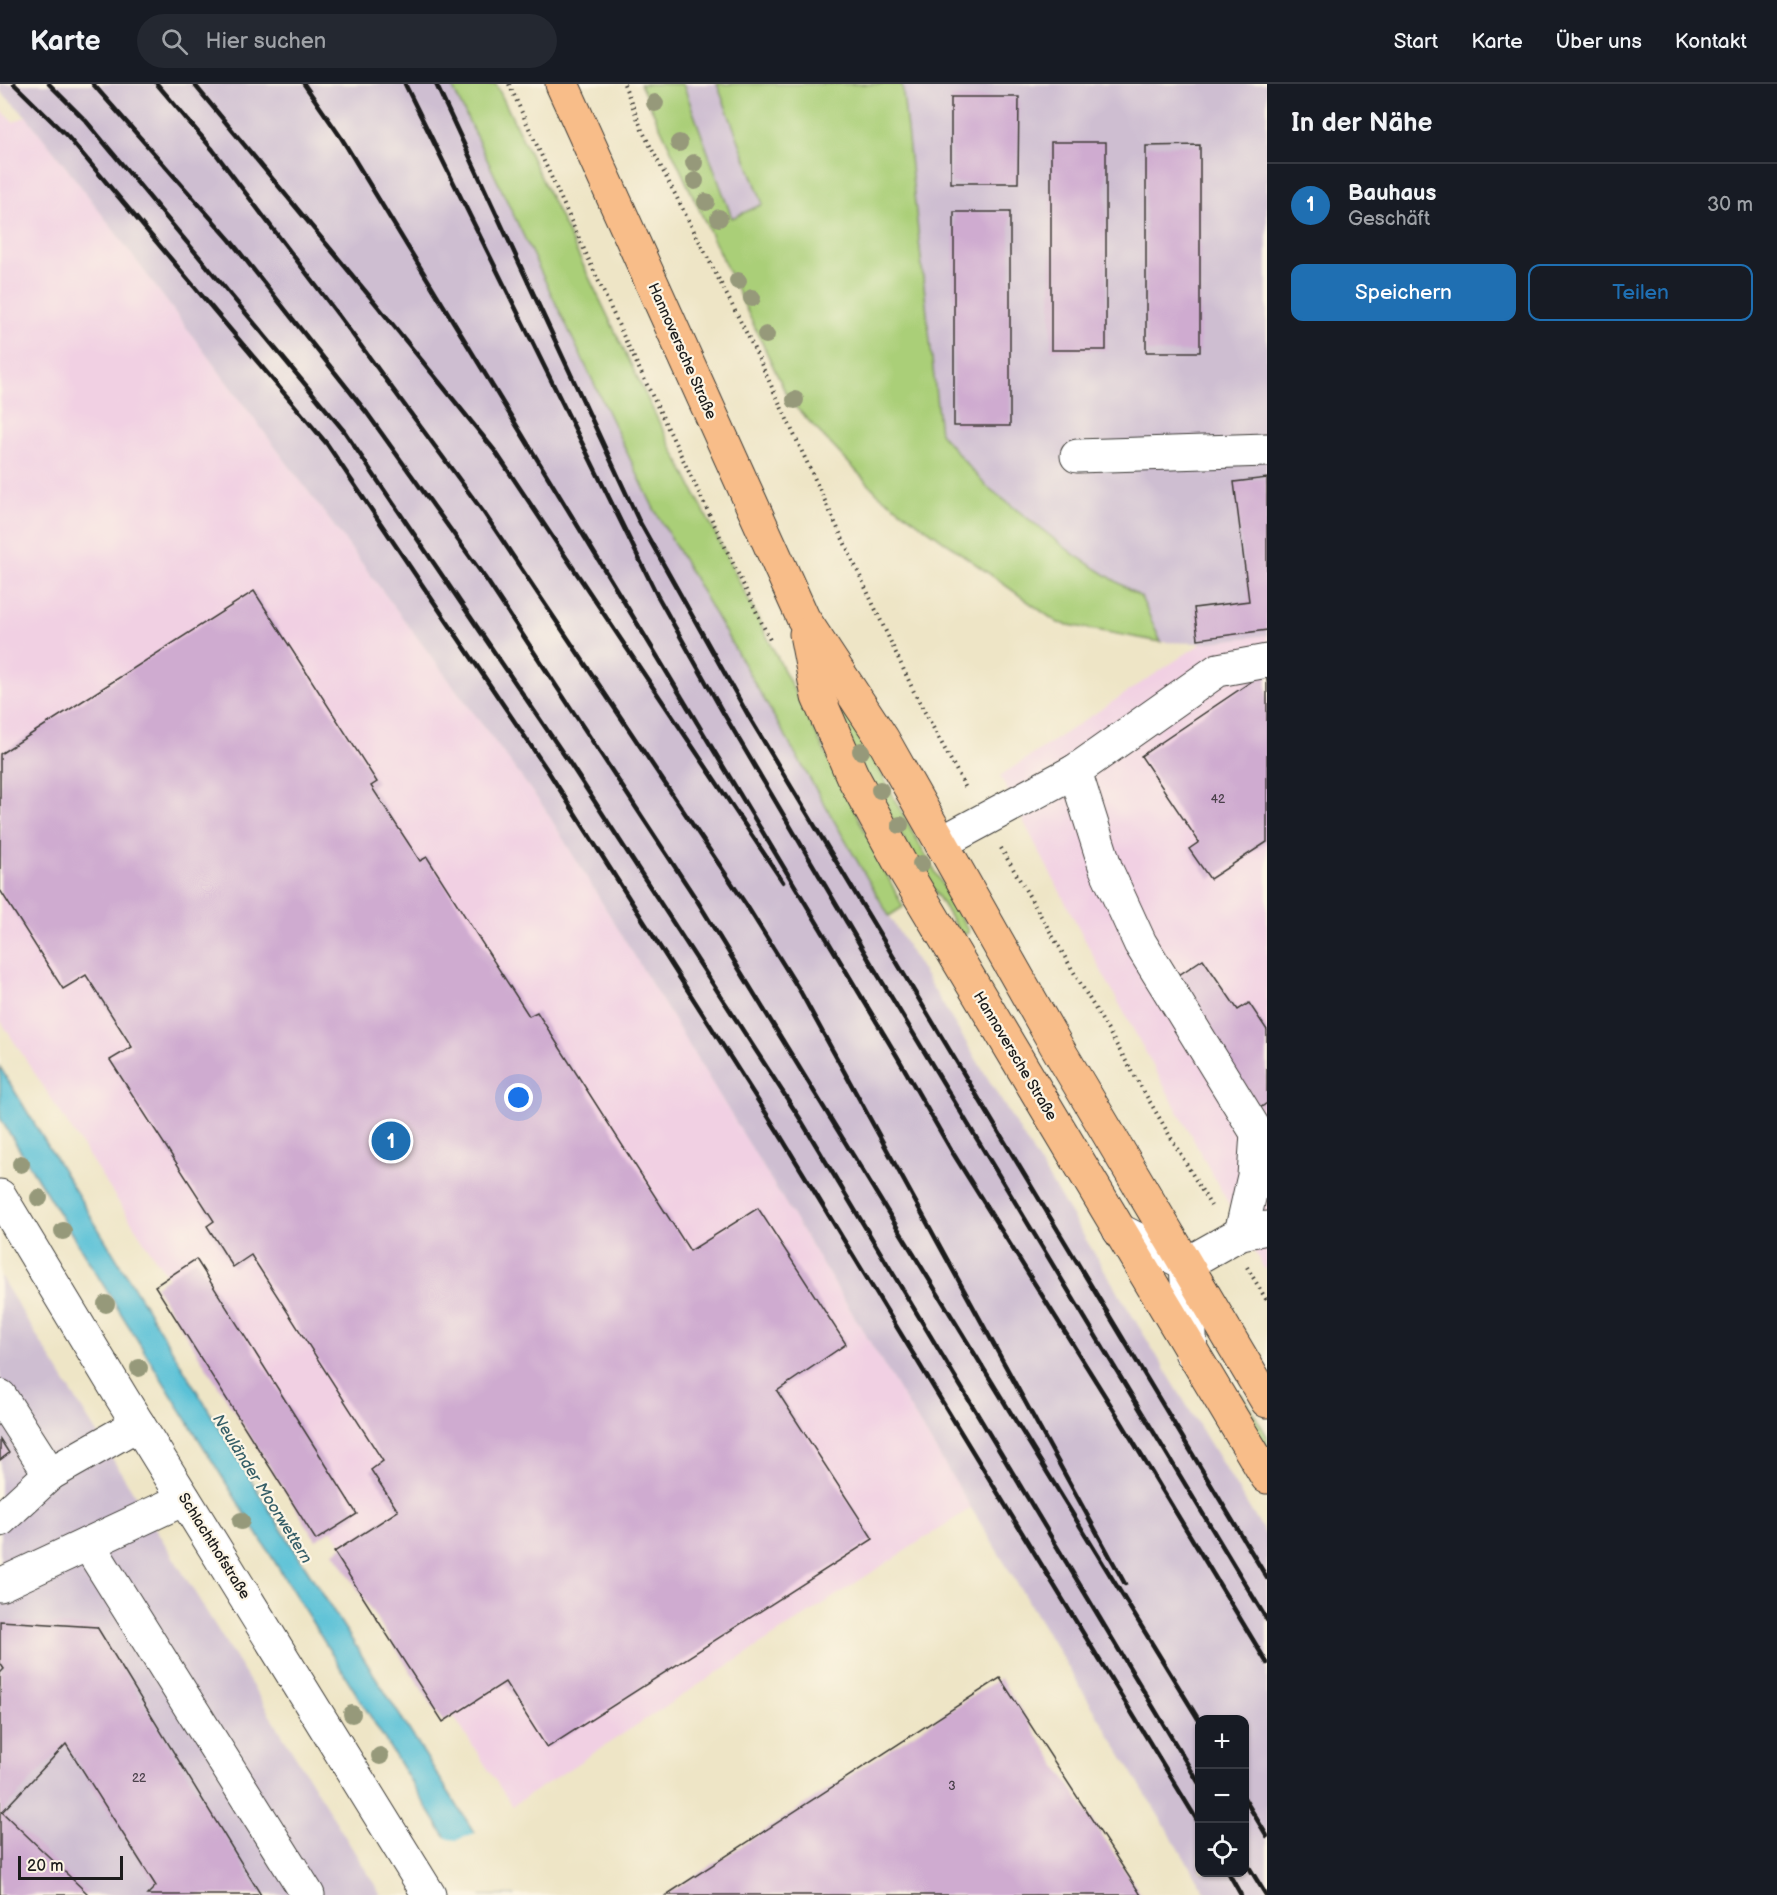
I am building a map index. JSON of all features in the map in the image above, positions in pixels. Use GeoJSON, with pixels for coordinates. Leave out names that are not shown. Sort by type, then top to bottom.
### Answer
{"type":"FeatureCollection","features":[{"type":"Feature","properties":{"kind":"main road","name":"Hannoversche Straße"},"geometry":{"type":"LineString","coordinates":[[562,84],[802,618],[882,738],[1057,1047],[1267,1401]]}},
{"type":"Feature","properties":{"kind":"main road","name":"Hannoversche Straße"},"geometry":{"type":"LineString","coordinates":[[802,618],[818,697],[852,775],[899,861],[1267,1478]]}},
{"type":"Feature","properties":{"kind":"street"},"geometry":{"type":"LineString","coordinates":[[1077,456],[1267,450]]}},
{"type":"Feature","properties":{"kind":"street"},"geometry":{"type":"LineString","coordinates":[[941,843],[1075,771],[1218,670],[1267,661]]}},
{"type":"Feature","properties":{"kind":"street"},"geometry":{"type":"LineString","coordinates":[[1075,771],[1106,869],[1140,942],[1262,1135],[1246,1233],[1186,1264]]}},
{"type":"Feature","properties":{"kind":"street","name":"Schlachthofstraße"},"geometry":{"type":"LineString","coordinates":[[0,1196],[429,1895]]}},
{"type":"Feature","properties":{"kind":"street"},"geometry":{"type":"LineString","coordinates":[[1119,1230],[1186,1264]]}},
{"type":"Feature","properties":{"kind":"street"},"geometry":{"type":"LineString","coordinates":[[1186,1264],[1191,1352]]}},
{"type":"Feature","properties":{"kind":"street"},"geometry":{"type":"LineString","coordinates":[[0,1396],[50,1474]]}},
{"type":"Feature","properties":{"kind":"street"},"geometry":{"type":"LineString","coordinates":[[0,1520],[50,1474],[138,1424]]}},
{"type":"Feature","properties":{"kind":"street"},"geometry":{"type":"LineString","coordinates":[[0,1585],[184,1499]]}},
{"type":"Feature","properties":{"kind":"street"},"geometry":{"type":"LineString","coordinates":[[88,1544],[308,1895]]}},
{"type":"Feature","properties":{"kind":"path"},"geometry":{"type":"LineString","coordinates":[[624,84],[642,130],[749,338],[910,684],[984,820],[1246,1233],[1267,1300]]}},
{"type":"Feature","properties":{"kind":"shaded area"},"geometry":{"type":"Polygon","coordinates":[[[0,84],[451,84],[654,509],[889,916],[1267,1537],[1267,1895],[1207,1895],[1196,1877],[1249,1877],[1249,1715],[1195,1715],[1195,1875],[545,809],[86,193],[26,116],[0,91],[0,84]]]}},
{"type":"Feature","properties":{"kind":"shaded area"},"geometry":{"type":"Polygon","coordinates":[[[683,84],[717,84],[764,204],[732,219],[683,84]]]}},
{"type":"Feature","properties":{"kind":"shaded area"},"geometry":{"type":"Polygon","coordinates":[[[902,84],[1267,84],[1267,635],[1202,643],[1161,642],[1141,597],[1076,556],[985,485],[940,433],[902,84]]]}},
{"type":"Feature","properties":{"kind":"shaded area"},"geometry":{"type":"Polygon","coordinates":[[[0,109],[14,122],[26,116],[86,193],[545,809],[971,1508],[512,1806],[0,1020],[0,109]]]}},
{"type":"Feature","properties":{"kind":"shaded area"},"geometry":{"type":"Polygon","coordinates":[[[1267,635],[1267,1267],[1264,1269],[1098,965],[1000,776],[1202,643],[1267,635]]]}},
{"type":"Feature","properties":{"kind":"shaded area"},"geometry":{"type":"Polygon","coordinates":[[[0,1276],[381,1895],[0,1895],[0,1276]]]}},
{"type":"Feature","properties":{"kind":"green space"},"geometry":{"type":"Polygon","coordinates":[[[451,84],[496,84],[651,406],[903,907],[889,916],[654,509],[451,84]]]}},
{"type":"Feature","properties":{"kind":"green space"},"geometry":{"type":"Polygon","coordinates":[[[640,84],[683,84],[732,218],[763,204],[717,84],[902,84],[940,433],[985,485],[1076,556],[1141,597],[1161,642],[1058,623],[878,494],[789,400],[640,84]]]}},
{"type":"Feature","properties":{"kind":"green space"},"geometry":{"type":"Polygon","coordinates":[[[830,687],[840,692],[897,804],[968,933],[961,935],[856,759],[830,687]]]}},
{"type":"Feature","properties":{"kind":"green space"},"geometry":{"type":"Polygon","coordinates":[[[1242,1394],[1267,1436],[1267,1459],[1236,1395],[1242,1394]]]}},
{"type":"Feature","properties":{"kind":"water"},"geometry":{"type":"Polygon","coordinates":[[[0,1067],[268,1508],[514,1895],[481,1895],[0,1118],[0,1067]]]}},
{"type":"Feature","properties":{"kind":"pier"},"geometry":{"type":"Polygon","coordinates":[[[477,1832],[517,1893],[516,1895],[478,1895],[440,1834],[457,1840],[477,1832]]]}},
{"type":"Feature","properties":{"kind":"building"},"geometry":{"type":"Polygon","coordinates":[[[951,97],[1019,97],[1018,183],[951,183],[951,97]]]}},
{"type":"Feature","properties":{"kind":"building"},"geometry":{"type":"Polygon","coordinates":[[[1051,142],[1106,142],[1106,350],[1051,350],[1051,142]]]}},
{"type":"Feature","properties":{"kind":"building"},"geometry":{"type":"Polygon","coordinates":[[[1200,145],[1200,352],[1146,352],[1146,146],[1200,145]]]}},
{"type":"Feature","properties":{"kind":"building"},"geometry":{"type":"Polygon","coordinates":[[[954,212],[1010,212],[1010,426],[954,426],[954,212]]]}},
{"type":"Feature","properties":{"kind":"building"},"geometry":{"type":"Polygon","coordinates":[[[1267,478],[1267,630],[1198,639],[1194,608],[1249,601],[1234,482],[1267,478]]]}},
{"type":"Feature","properties":{"kind":"building"},"geometry":{"type":"Polygon","coordinates":[[[254,591],[377,782],[371,786],[420,861],[427,857],[529,1016],[537,1012],[690,1251],[758,1208],[846,1344],[777,1391],[873,1539],[547,1748],[505,1682],[443,1722],[334,1552],[398,1511],[371,1470],[383,1461],[251,1255],[233,1267],[207,1226],[214,1221],[110,1060],[132,1047],[86,975],[63,989],[0,890],[0,754],[254,591]]]}},
{"type":"Feature","properties":{"kind":"building"},"geometry":{"type":"Polygon","coordinates":[[[1267,671],[1267,842],[1210,879],[1189,849],[1199,842],[1141,756],[1267,671]]]}},
{"type":"Feature","properties":{"kind":"building"},"geometry":{"type":"Polygon","coordinates":[[[1203,959],[1238,1010],[1249,1003],[1267,1030],[1267,1103],[1260,1108],[1173,979],[1203,959]]]}},
{"type":"Feature","properties":{"kind":"building"},"geometry":{"type":"Polygon","coordinates":[[[196,1259],[357,1514],[316,1540],[155,1286],[196,1259]]]}},
{"type":"Feature","properties":{"kind":"building"},"geometry":{"type":"Polygon","coordinates":[[[0,1439],[9,1453],[0,1460],[0,1439]]]}},
{"type":"Feature","properties":{"kind":"building"},"geometry":{"type":"Polygon","coordinates":[[[0,1621],[97,1627],[261,1895],[147,1895],[156,1886],[66,1744],[2,1812],[89,1895],[0,1895],[0,1673],[4,1669],[0,1663],[0,1621]]]}},
{"type":"Feature","properties":{"kind":"building"},"geometry":{"type":"Polygon","coordinates":[[[1000,1678],[1141,1895],[666,1895],[1000,1678]]]}},
{"type":"Feature","properties":{"kind":"railway"},"geometry":{"type":"LineString","coordinates":[[14,84],[68,137],[327,444],[548,771],[778,1132],[1199,1823]]}},
{"type":"Feature","properties":{"kind":"railway"},"geometry":{"type":"LineString","coordinates":[[49,84],[86,121],[344,431],[571,765],[799,1117],[1195,1777]]}},
{"type":"Feature","properties":{"kind":"railway"},"geometry":{"type":"LineString","coordinates":[[93,84],[230,240],[367,413],[488,582],[698,902],[1196,1715]]}},
{"type":"Feature","properties":{"kind":"railway"},"geometry":{"type":"LineString","coordinates":[[157,84],[213,150],[484,513],[747,906],[800,991],[1125,1584]]}},
{"type":"Feature","properties":{"kind":"railway"},"geometry":{"type":"LineString","coordinates":[[194,84],[495,451],[783,882]]}},
{"type":"Feature","properties":{"kind":"railway"},"geometry":{"type":"LineString","coordinates":[[304,84],[342,139],[654,651],[951,1150],[1120,1420],[1267,1663]]}},
{"type":"Feature","properties":{"kind":"railway"},"geometry":{"type":"LineString","coordinates":[[405,84],[657,595],[721,709],[872,965],[1267,1620]]}},
{"type":"Feature","properties":{"kind":"railway"},"geometry":{"type":"LineString","coordinates":[[436,84],[638,519],[748,715],[1267,1578]]}},
{"type":"Feature","properties":{"kind":"railway"},"geometry":{"type":"LineString","coordinates":[[1249,1806],[1267,1836]]}},
{"type":"Feature","properties":{"kind":"railway"},"geometry":{"type":"LineString","coordinates":[[1249,1867],[1266,1895]]}},
{"type":"Feature","properties":{"kind":"railway"},"geometry":{"type":"LineString","coordinates":[[1231,1877],[1241,1895]]}},
{"type":"Feature","properties":{"kind":"place","name":"Bauhaus"},"geometry":{"type":"Point","coordinates":[391,1141]}},
{"type":"Feature","properties":{"kind":"water label","name":"Neuländer Moorwettern"},"geometry":{"type":"Point","coordinates":[262,1489]}}]}
